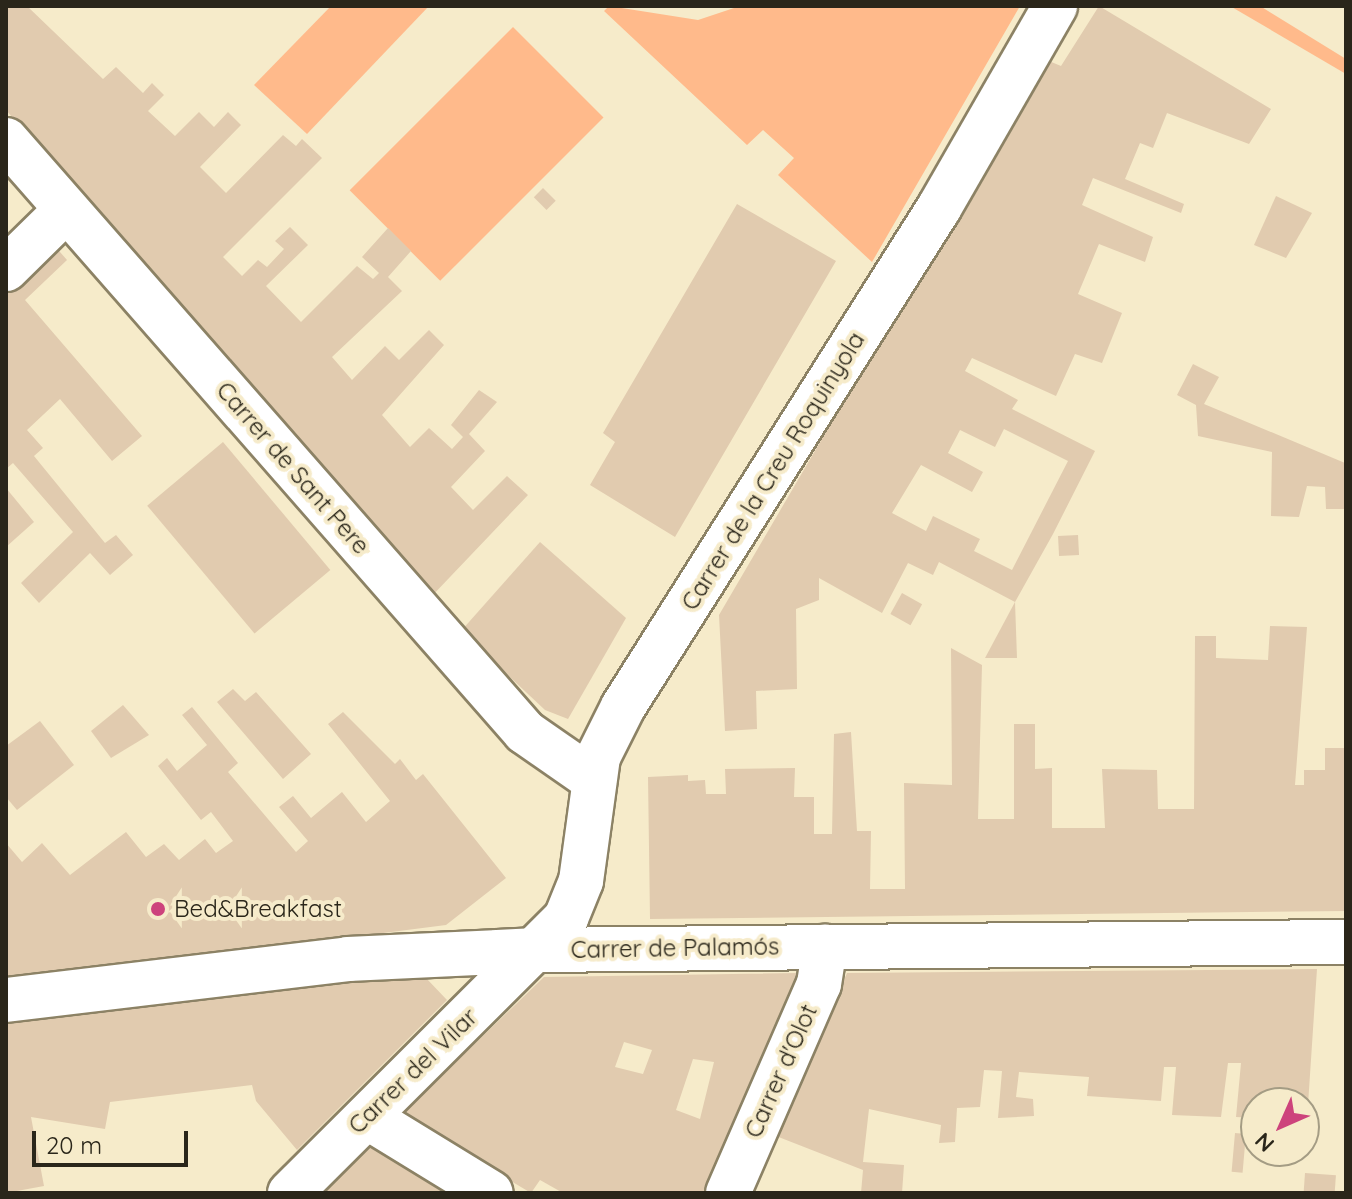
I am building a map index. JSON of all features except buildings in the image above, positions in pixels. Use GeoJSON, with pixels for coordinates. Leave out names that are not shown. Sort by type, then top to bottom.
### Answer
{"type":"FeatureCollection","features":[{"type":"Feature","properties":{"kind":"street","name":"Carrer de la Creu Roquinyola"},"geometry":{"type":"LineString","coordinates":[[537,950],[566,918],[581,881],[594,780],[623,707],[939,208],[1055,6]]}},
{"type":"Feature","properties":{"kind":"street","name":"Carrer de Sant Pere"},"geometry":{"type":"LineString","coordinates":[[6,140],[525,732],[594,780]]}},
{"type":"Feature","properties":{"kind":"street"},"geometry":{"type":"LineString","coordinates":[[6,269],[66,210]]}},
{"type":"Feature","properties":{"kind":"street","name":"Carrer de Palamós"},"geometry":{"type":"LineString","coordinates":[[6,1000],[348,959],[537,950],[1346,942]]}},
{"type":"Feature","properties":{"kind":"street","name":"Carrer d'Olot"},"geometry":{"type":"LineString","coordinates":[[728,1193],[819,984],[825,946]]}},
{"type":"Feature","properties":{"kind":"street","name":"Carrer del Vilar"},"geometry":{"type":"LineString","coordinates":[[290,1193],[537,950]]}},
{"type":"Feature","properties":{"kind":"street"},"geometry":{"type":"LineString","coordinates":[[367,1117],[491,1193]]}},
{"type":"Feature","properties":{"kind":"shaded area"},"geometry":{"type":"Polygon","coordinates":[[[331,6],[429,6],[307,134],[254,85],[331,6]]]}},
{"type":"Feature","properties":{"kind":"shaded area"},"geometry":{"type":"Polygon","coordinates":[[[609,6],[698,20],[740,6],[1020,6],[872,262],[778,175],[794,158],[763,130],[747,145],[604,11],[609,6]]]}},
{"type":"Feature","properties":{"kind":"shaded area"},"geometry":{"type":"Polygon","coordinates":[[[1230,6],[1260,6],[1346,59],[1346,74],[1230,6]]]}},
{"type":"Feature","properties":{"kind":"shaded area"},"geometry":{"type":"Polygon","coordinates":[[[513,27],[604,118],[440,281],[350,190],[513,27]]]}},
{"type":"Feature","properties":{"kind":"place","name":"Bed&Breakfast"},"geometry":{"type":"Point","coordinates":[158,909]}}]}
